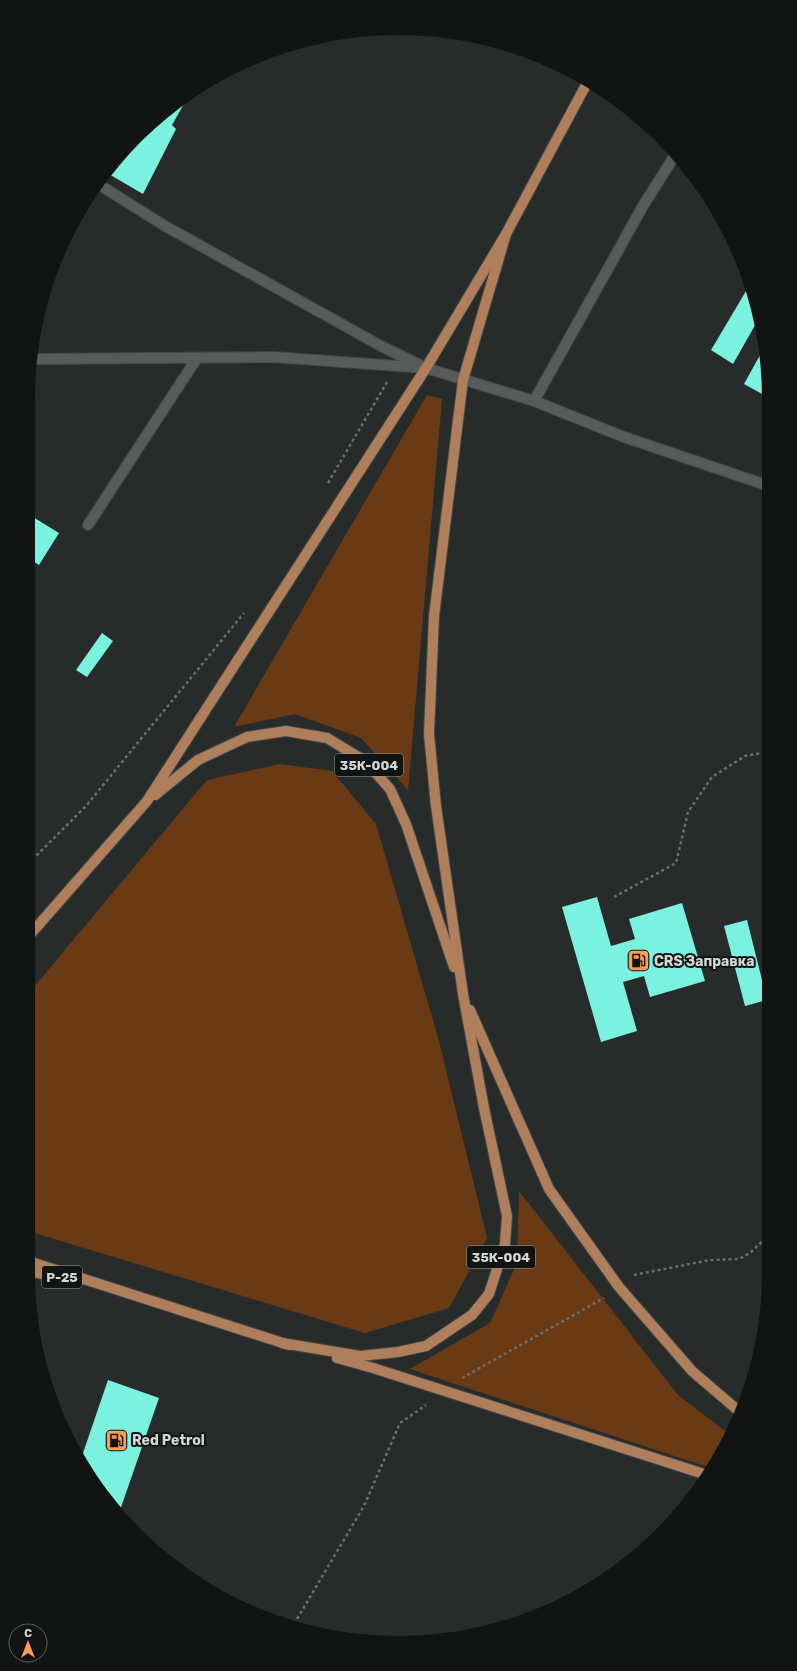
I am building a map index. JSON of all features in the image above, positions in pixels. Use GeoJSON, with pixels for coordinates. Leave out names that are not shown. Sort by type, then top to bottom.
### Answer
{"type":"FeatureCollection","features":[{"type":"Feature","properties":{"kind":"main road"},"geometry":{"type":"LineString","coordinates":[[147,800],[426,368],[506,234],[585,87]]}},
{"type":"Feature","properties":{"kind":"main road"},"geometry":{"type":"LineString","coordinates":[[463,994],[436,813],[429,734],[434,616],[463,380],[506,234]]}},
{"type":"Feature","properties":{"kind":"main road","name":"35К-004"},"geometry":{"type":"LineString","coordinates":[[35,929],[147,800],[198,760],[247,737],[286,731],[327,738],[365,760],[390,789],[406,824],[463,994],[549,1189],[619,1287],[692,1371],[735,1408]]}},
{"type":"Feature","properties":{"kind":"main road","name":"35К-004"},"geometry":{"type":"LineString","coordinates":[[282,1343],[360,1356],[398,1352],[426,1346],[472,1315],[489,1294],[505,1244],[506,1216],[463,994]]}},
{"type":"Feature","properties":{"kind":"main road","name":"35К-004"},"geometry":{"type":"LineString","coordinates":[[35,1263],[282,1343],[373,1368],[701,1473]]}},
{"type":"Feature","properties":{"kind":"main road","name":"Р-25"},"geometry":{"type":"LineString","coordinates":[[35,1272],[96,1284]]}},
{"type":"Feature","properties":{"kind":"lane"},"geometry":{"type":"LineString","coordinates":[[534,401],[643,206],[672,159]]}},
{"type":"Feature","properties":{"kind":"lane"},"geometry":{"type":"LineString","coordinates":[[103,187],[165,226],[381,346],[426,368],[534,401],[624,437],[762,484]]}},
{"type":"Feature","properties":{"kind":"lane"},"geometry":{"type":"LineString","coordinates":[[37,359],[273,357],[426,368]]}},
{"type":"Feature","properties":{"kind":"lane"},"geometry":{"type":"LineString","coordinates":[[88,525],[197,358]]}},
{"type":"Feature","properties":{"kind":"path"},"geometry":{"type":"LineString","coordinates":[[325,487],[396,366]]}},
{"type":"Feature","properties":{"kind":"path"},"geometry":{"type":"LineString","coordinates":[[35,857],[86,806],[245,612]]}},
{"type":"Feature","properties":{"kind":"path"},"geometry":{"type":"LineString","coordinates":[[614,897],[676,863],[688,812],[712,777],[745,756],[762,753]]}},
{"type":"Feature","properties":{"kind":"path"},"geometry":{"type":"LineString","coordinates":[[296,1621],[364,1506],[400,1423],[459,1380],[604,1298],[634,1275],[710,1260],[739,1259],[750,1253],[762,1242]]}},
{"type":"Feature","properties":{"kind":"shaded area"},"geometry":{"type":"Polygon","coordinates":[[[427,395],[442,399],[408,790],[361,738],[295,714],[234,727],[427,395]]]}},
{"type":"Feature","properties":{"kind":"shaded area"},"geometry":{"type":"Polygon","coordinates":[[[280,764],[332,771],[376,824],[439,1041],[487,1238],[449,1308],[365,1333],[35,1233],[35,986],[207,780],[280,764]]]}},
{"type":"Feature","properties":{"kind":"shaded area"},"geometry":{"type":"Polygon","coordinates":[[[519,1191],[678,1395],[726,1431],[706,1466],[410,1369],[490,1323],[517,1263],[519,1191]]]}},
{"type":"Feature","properties":{"kind":"building"},"geometry":{"type":"Polygon","coordinates":[[[183,106],[172,125],[176,129],[143,194],[111,175],[141,141],[183,106]]]}},
{"type":"Feature","properties":{"kind":"building"},"geometry":{"type":"Polygon","coordinates":[[[746,291],[755,326],[733,364],[711,350],[746,291]]]}},
{"type":"Feature","properties":{"kind":"building"},"geometry":{"type":"Polygon","coordinates":[[[759,356],[762,394],[744,384],[759,356]]]}},
{"type":"Feature","properties":{"kind":"building"},"geometry":{"type":"Polygon","coordinates":[[[35,518],[59,533],[39,565],[35,562],[35,518]]]}},
{"type":"Feature","properties":{"kind":"building"},"geometry":{"type":"Polygon","coordinates":[[[102,633],[113,641],[87,677],[76,670],[102,633]]]}},
{"type":"Feature","properties":{"kind":"building","name":"CRS Заправка"},"geometry":{"type":"Polygon","coordinates":[[[597,897],[611,946],[635,939],[629,919],[682,903],[705,981],[650,997],[644,976],[623,982],[637,1031],[601,1042],[562,907],[597,897]]]}},
{"type":"Feature","properties":{"kind":"building"},"geometry":{"type":"Polygon","coordinates":[[[747,920],[762,980],[762,1001],[745,1006],[724,926],[747,920]]]}},
{"type":"Feature","properties":{"kind":"building","name":"Red Petrol"},"geometry":{"type":"Polygon","coordinates":[[[108,1380],[159,1398],[121,1507],[96,1474],[83,1453],[108,1380]]]}},
{"type":"Feature","properties":{"kind":"place","name":"CRS Заправка"},"geometry":{"type":"Point","coordinates":[638,961]}},
{"type":"Feature","properties":{"kind":"place","name":"Red Petrol"},"geometry":{"type":"Point","coordinates":[116,1440]}}]}
